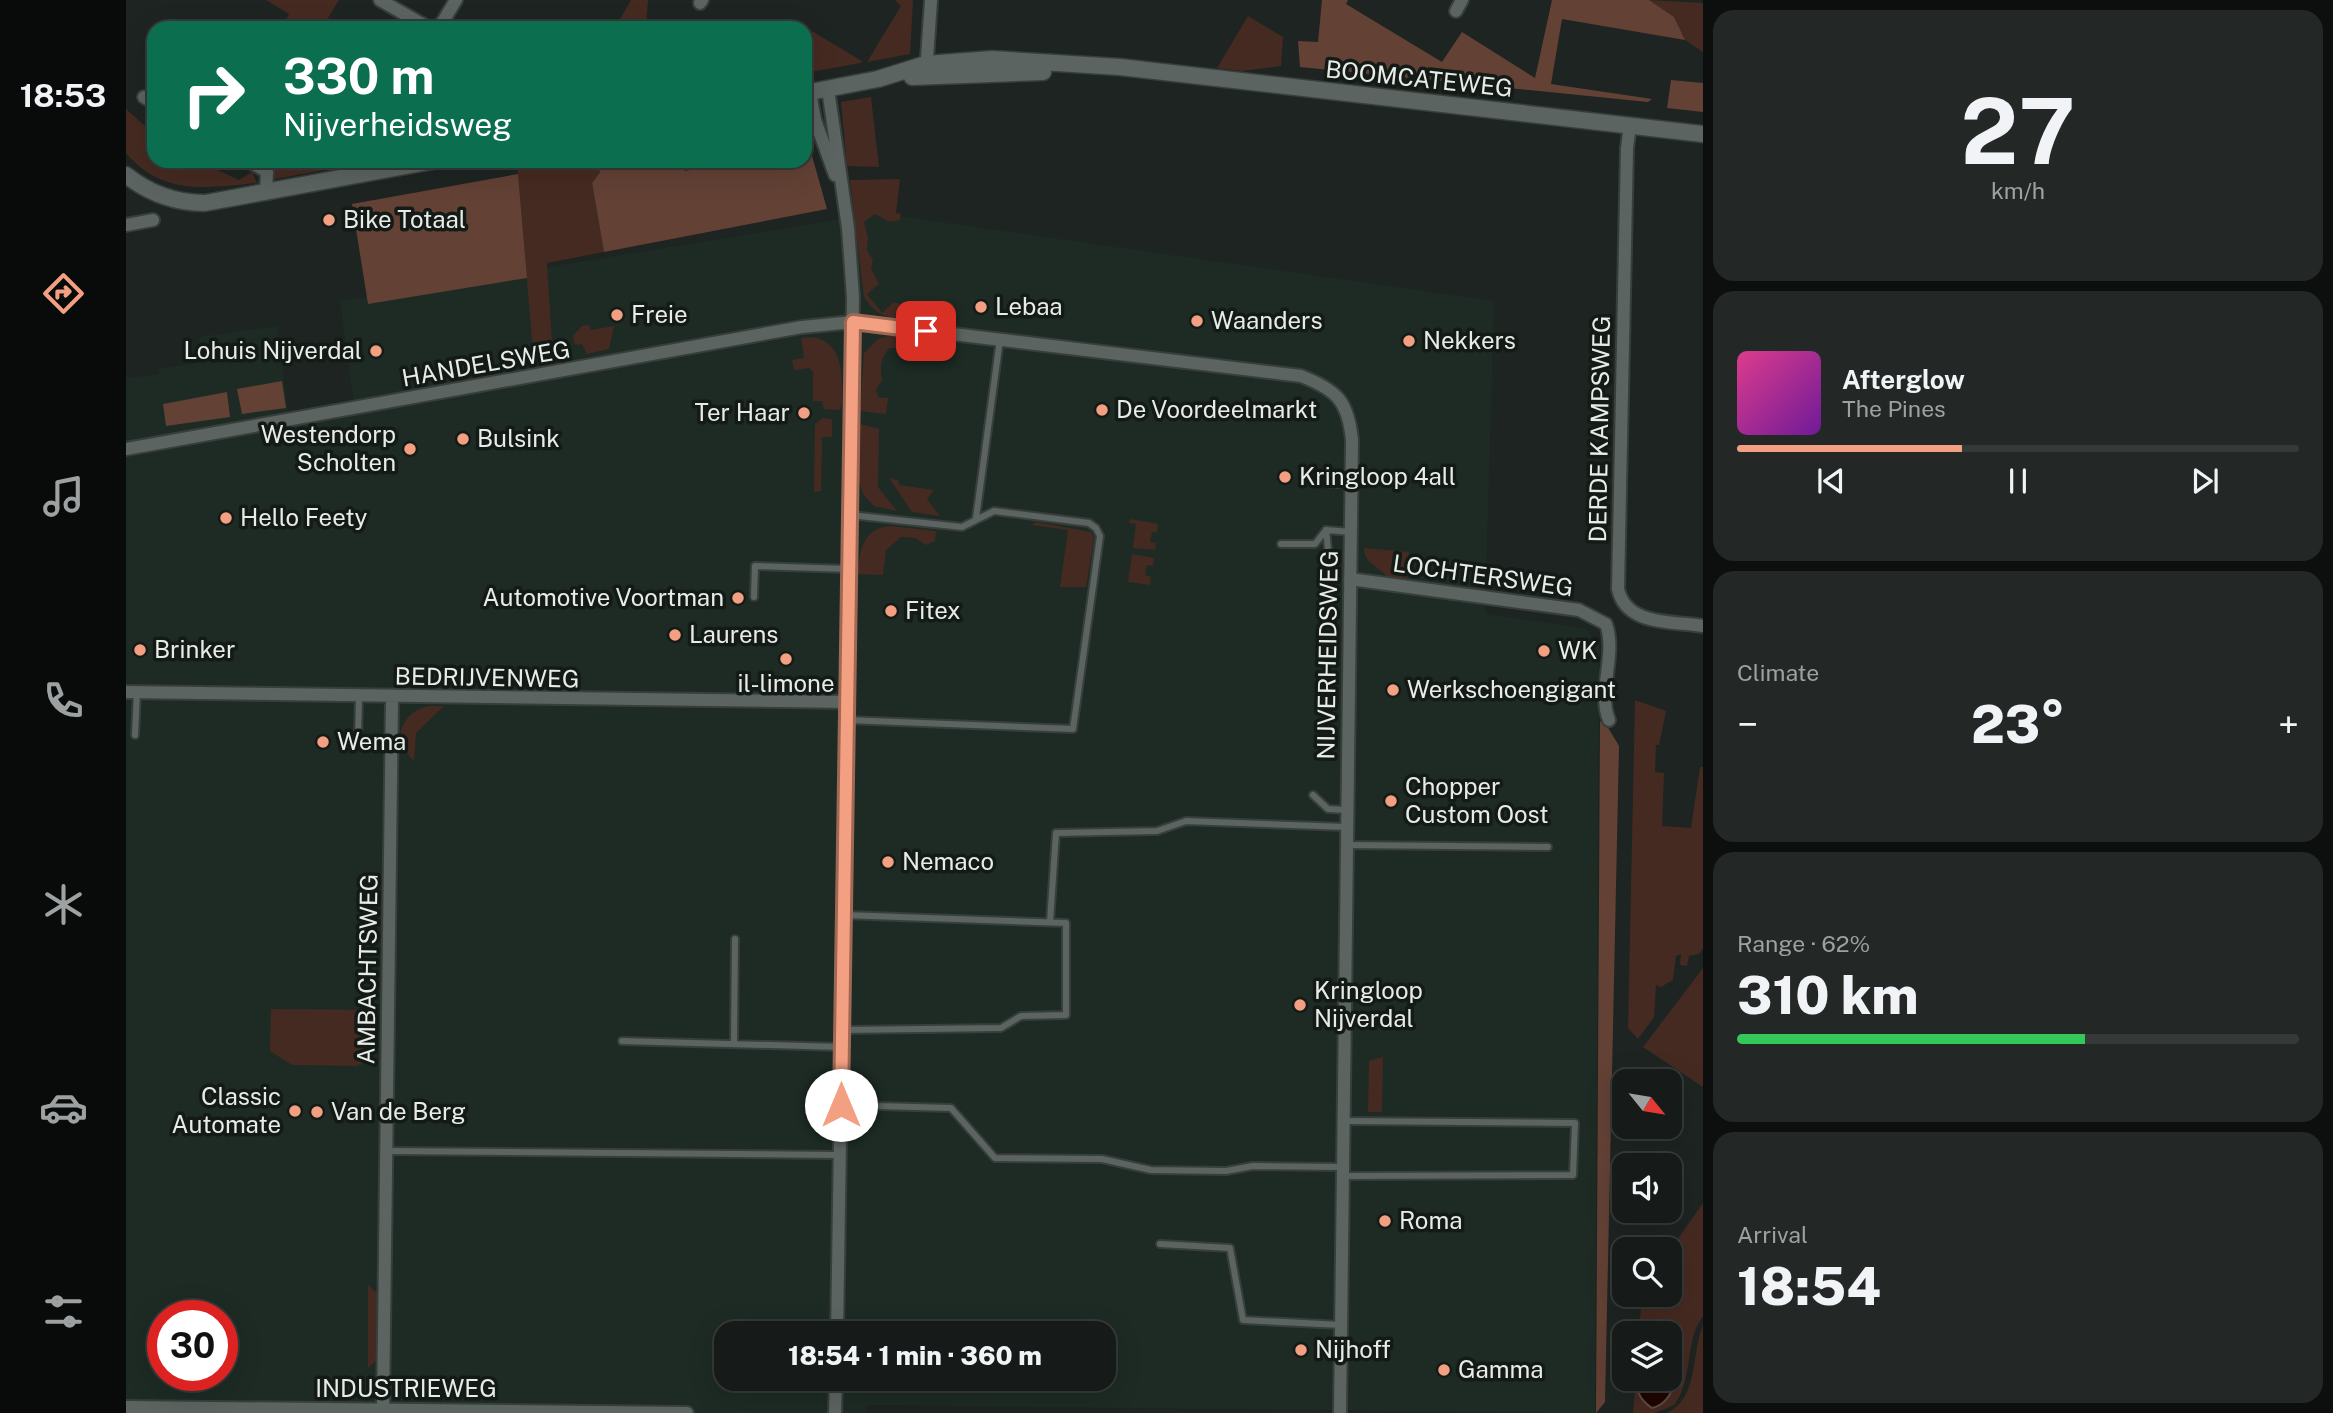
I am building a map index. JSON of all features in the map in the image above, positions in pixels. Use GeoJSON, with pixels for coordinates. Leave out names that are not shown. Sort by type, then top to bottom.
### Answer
{"type":"FeatureCollection","features":[{"type":"Feature","properties":{"kind":"street"},"geometry":{"type":"LineString","coordinates":[[380,0],[417,21]]}},
{"type":"Feature","properties":{"kind":"street"},"geometry":{"type":"LineString","coordinates":[[443,21],[456,0]]}},
{"type":"Feature","properties":{"kind":"street"},"geometry":{"type":"LineString","coordinates":[[926,70],[931,0]]}},
{"type":"Feature","properties":{"kind":"street","name":"BOOMCATEWEG"},"geometry":{"type":"LineString","coordinates":[[812,92],[992,60],[1130,70],[1703,134]]}},
{"type":"Feature","properties":{"kind":"street"},"geometry":{"type":"LineString","coordinates":[[828,89],[848,228],[853,322],[837,1321]]}},
{"type":"Feature","properties":{"kind":"street"},"geometry":{"type":"LineString","coordinates":[[812,110],[841,190]]}},
{"type":"Feature","properties":{"kind":"street","name":"DERDE KAMPSWEG"},"geometry":{"type":"LineString","coordinates":[[1625,608],[1618,589],[1627,148],[1630,126]]}},
{"type":"Feature","properties":{"kind":"street"},"geometry":{"type":"LineString","coordinates":[[266,192],[270,168]]}},
{"type":"Feature","properties":{"kind":"street"},"geometry":{"type":"LineString","coordinates":[[126,175],[159,195],[186,203],[211,202],[395,168]]}},
{"type":"Feature","properties":{"kind":"street"},"geometry":{"type":"LineString","coordinates":[[126,225],[153,219]]}},
{"type":"Feature","properties":{"kind":"street","name":"NIJVERHEIDSWEG"},"geometry":{"type":"LineString","coordinates":[[853,322],[1301,376],[1324,385],[1342,401],[1350,418],[1352,484],[1340,1413]]}},
{"type":"Feature","properties":{"kind":"street","name":"HANDELSWEG"},"geometry":{"type":"LineString","coordinates":[[126,449],[802,327],[853,322]]}},
{"type":"Feature","properties":{"kind":"street","name":"LOCHTERSWEG"},"geometry":{"type":"LineString","coordinates":[[1350,579],[1579,610],[1606,624]]}},
{"type":"Feature","properties":{"kind":"street"},"geometry":{"type":"LineString","coordinates":[[1609,720],[1605,708],[1610,642],[1606,624],[1625,608],[1640,617],[1703,626]]}},
{"type":"Feature","properties":{"kind":"street","name":"BEDRIJVENWEG"},"geometry":{"type":"LineString","coordinates":[[132,692],[392,698],[848,702]]}},
{"type":"Feature","properties":{"kind":"street","name":"AMBACHTSWEG"},"geometry":{"type":"LineString","coordinates":[[383,1409],[392,698]]}},
{"type":"Feature","properties":{"kind":"street"},"geometry":{"type":"LineString","coordinates":[[835,1413],[836,1391]]}},
{"type":"Feature","properties":{"kind":"street","name":"INDUSTRIEWEG"},"geometry":{"type":"LineString","coordinates":[[126,1406],[273,1411],[383,1409],[687,1413]]}},
{"type":"Feature","properties":{"kind":"lane"},"geometry":{"type":"LineString","coordinates":[[976,519],[1000,340]]}},
{"type":"Feature","properties":{"kind":"lane"},"geometry":{"type":"LineString","coordinates":[[1330,484],[1352,484]]}},
{"type":"Feature","properties":{"kind":"lane"},"geometry":{"type":"LineString","coordinates":[[847,720],[1073,729],[1099,532],[1088,523],[994,511],[967,526],[956,527],[850,515]]}},
{"type":"Feature","properties":{"kind":"lane"},"geometry":{"type":"LineString","coordinates":[[1326,530],[1351,531]]}},
{"type":"Feature","properties":{"kind":"lane"},"geometry":{"type":"LineString","coordinates":[[1280,544],[1315,544],[1326,530]]}},
{"type":"Feature","properties":{"kind":"lane"},"geometry":{"type":"LineString","coordinates":[[1326,530],[1328,549]]}},
{"type":"Feature","properties":{"kind":"lane"},"geometry":{"type":"LineString","coordinates":[[754,597],[755,566],[849,569]]}},
{"type":"Feature","properties":{"kind":"lane"},"geometry":{"type":"LineString","coordinates":[[132,692],[135,735]]}},
{"type":"Feature","properties":{"kind":"lane"},"geometry":{"type":"LineString","coordinates":[[358,738],[359,697]]}},
{"type":"Feature","properties":{"kind":"lane"},"geometry":{"type":"LineString","coordinates":[[1313,795],[1328,808],[1347,810]]}},
{"type":"Feature","properties":{"kind":"lane"},"geometry":{"type":"LineString","coordinates":[[1050,922],[1056,833],[1157,831],[1186,821],[1347,827]]}},
{"type":"Feature","properties":{"kind":"lane"},"geometry":{"type":"LineString","coordinates":[[1347,845],[1548,847]]}},
{"type":"Feature","properties":{"kind":"lane"},"geometry":{"type":"LineString","coordinates":[[842,1030],[1001,1028],[1021,1016],[1066,1014],[1066,923],[844,915]]}},
{"type":"Feature","properties":{"kind":"lane"},"geometry":{"type":"LineString","coordinates":[[734,1043],[735,939]]}},
{"type":"Feature","properties":{"kind":"lane"},"geometry":{"type":"LineString","coordinates":[[622,1041],[841,1047]]}},
{"type":"Feature","properties":{"kind":"lane"},"geometry":{"type":"LineString","coordinates":[[841,1105],[951,1108],[995,1158],[1102,1160],[1151,1170],[1226,1171],[1253,1166],[1343,1172],[1573,1175],[1575,1123],[1344,1121]]}},
{"type":"Feature","properties":{"kind":"lane"},"geometry":{"type":"LineString","coordinates":[[387,1151],[841,1155]]}},
{"type":"Feature","properties":{"kind":"lane"},"geometry":{"type":"LineString","coordinates":[[1160,1244],[1230,1248],[1243,1320],[1341,1325]]}},
{"type":"Feature","properties":{"kind":"shaded area"},"geometry":{"type":"Polygon","coordinates":[[[266,0],[339,0],[326,21],[286,21],[289,14],[266,0]]]}},
{"type":"Feature","properties":{"kind":"shaded area"},"geometry":{"type":"Polygon","coordinates":[[[631,0],[648,0],[646,21],[619,21],[631,0]]]}},
{"type":"Feature","properties":{"kind":"shaded area"},"geometry":{"type":"Polygon","coordinates":[[[895,0],[913,0],[910,54],[867,62],[901,6],[895,0]]]}},
{"type":"Feature","properties":{"kind":"shaded area"},"geometry":{"type":"Polygon","coordinates":[[[1322,0],[1348,0],[1346,4],[1442,62],[1462,32],[1535,78],[1552,0],[1649,0],[1674,17],[1685,40],[1562,19],[1551,84],[1652,99],[1648,102],[1300,67],[1298,41],[1318,42],[1322,0]]]}},
{"type":"Feature","properties":{"kind":"shaded area"},"geometry":{"type":"Polygon","coordinates":[[[1649,0],[1703,3],[1703,52],[1685,40],[1673,17],[1649,0]]]}},
{"type":"Feature","properties":{"kind":"shaded area"},"geometry":{"type":"Polygon","coordinates":[[[1248,16],[1283,37],[1281,66],[1242,71],[1217,68],[1248,16]]]}},
{"type":"Feature","properties":{"kind":"shaded area"},"geometry":{"type":"Polygon","coordinates":[[[812,31],[862,61],[812,72],[812,31]]]}},
{"type":"Feature","properties":{"kind":"shaded area"},"geometry":{"type":"Polygon","coordinates":[[[1671,80],[1703,83],[1703,112],[1667,108],[1671,80]]]}},
{"type":"Feature","properties":{"kind":"shaded area"},"geometry":{"type":"Polygon","coordinates":[[[871,97],[879,167],[847,166],[841,102],[871,97]]]}},
{"type":"Feature","properties":{"kind":"shaded area"},"geometry":{"type":"Polygon","coordinates":[[[126,109],[147,128],[147,168],[213,168],[239,180],[252,172],[257,183],[203,187],[170,183],[140,167],[126,153],[126,109]]]}},
{"type":"Feature","properties":{"kind":"shaded area"},"geometry":{"type":"Polygon","coordinates":[[[812,156],[827,209],[604,252],[592,183],[600,172],[597,168],[684,168],[685,171],[700,168],[812,168],[812,156]]]}},
{"type":"Feature","properties":{"kind":"shaded area"},"geometry":{"type":"Polygon","coordinates":[[[275,168],[336,168],[275,179],[275,168]]]}},
{"type":"Feature","properties":{"kind":"shaded area"},"geometry":{"type":"Polygon","coordinates":[[[518,168],[597,168],[600,172],[592,183],[604,252],[547,263],[553,361],[534,364],[518,168]]]}},
{"type":"Feature","properties":{"kind":"shaded area"},"geometry":{"type":"Polygon","coordinates":[[[518,174],[527,278],[368,304],[352,204],[518,174]]]}},
{"type":"Feature","properties":{"kind":"shaded area"},"geometry":{"type":"Polygon","coordinates":[[[900,179],[896,213],[901,214],[900,220],[890,222],[875,214],[864,222],[868,238],[867,250],[873,260],[871,268],[879,284],[867,294],[882,313],[894,302],[912,308],[910,322],[884,315],[873,308],[864,297],[850,180],[900,179]]]}},
{"type":"Feature","properties":{"kind":"shaded area"},"geometry":{"type":"Polygon","coordinates":[[[877,213],[1494,301],[1485,614],[1585,628],[1599,645],[1595,1413],[867,1405],[866,1413],[126,1413],[126,372],[128,378],[159,374],[159,369],[202,362],[199,337],[277,326],[288,411],[353,400],[340,301],[877,213]]]}},
{"type":"Feature","properties":{"kind":"shaded area"},"geometry":{"type":"Polygon","coordinates":[[[589,325],[591,330],[614,326],[609,349],[587,354],[582,344],[575,345],[573,336],[582,326],[589,325]]]}},
{"type":"Feature","properties":{"kind":"shaded area"},"geometry":{"type":"Polygon","coordinates":[[[896,334],[907,336],[899,348],[890,348],[884,355],[882,380],[876,390],[879,398],[888,398],[886,414],[860,411],[864,353],[878,339],[896,334]]]}},
{"type":"Feature","properties":{"kind":"shaded area"},"geometry":{"type":"Polygon","coordinates":[[[813,337],[822,340],[835,351],[842,379],[840,410],[824,409],[822,401],[813,401],[813,372],[809,368],[794,370],[792,360],[804,358],[801,338],[813,337]]]}},
{"type":"Feature","properties":{"kind":"shaded area"},"geometry":{"type":"Polygon","coordinates":[[[282,381],[286,408],[242,414],[237,389],[282,381]]]}},
{"type":"Feature","properties":{"kind":"shaded area"},"geometry":{"type":"Polygon","coordinates":[[[227,392],[230,417],[166,426],[163,404],[227,392]]]}},
{"type":"Feature","properties":{"kind":"shaded area"},"geometry":{"type":"Polygon","coordinates":[[[823,418],[832,419],[832,437],[822,437],[821,491],[814,492],[815,424],[823,418]]]}},
{"type":"Feature","properties":{"kind":"shaded area"},"geometry":{"type":"Polygon","coordinates":[[[860,424],[879,429],[878,487],[897,511],[874,506],[863,494],[859,482],[860,424]]]}},
{"type":"Feature","properties":{"kind":"shaded area"},"geometry":{"type":"Polygon","coordinates":[[[889,478],[898,480],[899,485],[934,490],[927,499],[940,516],[912,512],[889,478]]]}},
{"type":"Feature","properties":{"kind":"shaded area"},"geometry":{"type":"Polygon","coordinates":[[[1130,519],[1158,524],[1157,532],[1152,532],[1150,542],[1156,543],[1155,550],[1133,548],[1136,524],[1129,523],[1130,519]]]}},
{"type":"Feature","properties":{"kind":"shaded area"},"geometry":{"type":"Polygon","coordinates":[[[1036,522],[1091,532],[1094,538],[1086,587],[1060,587],[1068,530],[1032,525],[1036,522]]]}},
{"type":"Feature","properties":{"kind":"shaded area"},"geometry":{"type":"Polygon","coordinates":[[[891,526],[936,531],[935,541],[926,545],[915,538],[901,537],[886,550],[883,575],[858,574],[864,542],[874,531],[891,526]]]}},
{"type":"Feature","properties":{"kind":"shaded area"},"geometry":{"type":"Polygon","coordinates":[[[1364,548],[1409,552],[1407,581],[1387,577],[1369,561],[1364,548]]]}},
{"type":"Feature","properties":{"kind":"shaded area"},"geometry":{"type":"Polygon","coordinates":[[[1132,554],[1154,558],[1153,566],[1147,565],[1145,575],[1151,577],[1150,585],[1128,582],[1132,554]]]}},
{"type":"Feature","properties":{"kind":"shaded area"},"geometry":{"type":"Polygon","coordinates":[[[1635,700],[1666,711],[1659,745],[1656,745],[1655,772],[1664,773],[1662,826],[1691,828],[1700,767],[1703,767],[1703,949],[1699,954],[1689,956],[1687,966],[1680,965],[1681,954],[1676,956],[1673,980],[1661,987],[1656,985],[1654,1017],[1638,1039],[1628,1028],[1635,700]]]}},
{"type":"Feature","properties":{"kind":"shaded area"},"geometry":{"type":"Polygon","coordinates":[[[429,706],[444,706],[416,733],[414,762],[399,743],[402,729],[411,715],[429,706]]]}},
{"type":"Feature","properties":{"kind":"shaded area"},"geometry":{"type":"Polygon","coordinates":[[[1603,719],[1619,746],[1605,1402],[1596,1413],[1600,722],[1603,719]]]}},
{"type":"Feature","properties":{"kind":"shaded area"},"geometry":{"type":"Polygon","coordinates":[[[1703,968],[1703,1087],[1682,1073],[1682,1069],[1676,1069],[1643,1047],[1703,968]]]}},
{"type":"Feature","properties":{"kind":"shaded area"},"geometry":{"type":"Polygon","coordinates":[[[271,1009],[373,1010],[372,1060],[356,1066],[292,1065],[270,1051],[271,1009]]]}},
{"type":"Feature","properties":{"kind":"shaded area"},"geometry":{"type":"Polygon","coordinates":[[[1383,1057],[1382,1112],[1368,1112],[1369,1061],[1383,1057]]]}},
{"type":"Feature","properties":{"kind":"shaded area"},"geometry":{"type":"Polygon","coordinates":[[[1703,1203],[1703,1316],[1693,1337],[1682,1390],[1682,1321],[1640,1321],[1641,1307],[1682,1307],[1682,1237],[1679,1237],[1703,1203]]]}},
{"type":"Feature","properties":{"kind":"shaded area"},"geometry":{"type":"Polygon","coordinates":[[[368,1285],[377,1293],[377,1360],[368,1368],[368,1285]]]}},
{"type":"Feature","properties":{"kind":"shaded area"},"geometry":{"type":"Polygon","coordinates":[[[1703,1325],[1703,1413],[1667,1413],[1677,1406],[1689,1386],[1703,1325]]]}},
{"type":"Feature","properties":{"kind":"shaded area"},"geometry":{"type":"Polygon","coordinates":[[[1635,1391],[1681,1391],[1674,1405],[1655,1413],[1633,1413],[1635,1391]]]}},
{"type":"Feature","properties":{"kind":"shaded area"},"geometry":{"type":"Polygon","coordinates":[[[1639,1391],[1672,1391],[1666,1400],[1652,1408],[1639,1391]]]}},
{"type":"Feature","properties":{"kind":"place","name":"Bike Totaal"},"geometry":{"type":"Point","coordinates":[329,220]}},
{"type":"Feature","properties":{"kind":"place","name":"Lebaa"},"geometry":{"type":"Point","coordinates":[981,307]}},
{"type":"Feature","properties":{"kind":"place","name":"Freie"},"geometry":{"type":"Point","coordinates":[617,315]}},
{"type":"Feature","properties":{"kind":"place","name":"Waanders"},"geometry":{"type":"Point","coordinates":[1197,321]}},
{"type":"Feature","properties":{"kind":"place","name":"Nekkers"},"geometry":{"type":"Point","coordinates":[1409,341]}},
{"type":"Feature","properties":{"kind":"place","name":"Lohuis Nijverdal"},"geometry":{"type":"Point","coordinates":[376,351]}},
{"type":"Feature","properties":{"kind":"place","name":"De Voordeelmarkt"},"geometry":{"type":"Point","coordinates":[1102,410]}},
{"type":"Feature","properties":{"kind":"place","name":"Ter Haar"},"geometry":{"type":"Point","coordinates":[804,413]}},
{"type":"Feature","properties":{"kind":"place","name":"Bulsink"},"geometry":{"type":"Point","coordinates":[463,439]}},
{"type":"Feature","properties":{"kind":"place","name":"Westendorp Scholten"},"geometry":{"type":"Point","coordinates":[410,449]}},
{"type":"Feature","properties":{"kind":"place","name":"Kringloop 4all"},"geometry":{"type":"Point","coordinates":[1285,477]}},
{"type":"Feature","properties":{"kind":"place","name":"Hello Feety"},"geometry":{"type":"Point","coordinates":[226,518]}},
{"type":"Feature","properties":{"kind":"place","name":"Automotive Voortman"},"geometry":{"type":"Point","coordinates":[738,598]}},
{"type":"Feature","properties":{"kind":"place","name":"Fitex"},"geometry":{"type":"Point","coordinates":[891,611]}},
{"type":"Feature","properties":{"kind":"place","name":"Laurens"},"geometry":{"type":"Point","coordinates":[675,635]}},
{"type":"Feature","properties":{"kind":"place","name":"Brinker"},"geometry":{"type":"Point","coordinates":[140,650]}},
{"type":"Feature","properties":{"kind":"place","name":"WK"},"geometry":{"type":"Point","coordinates":[1544,651]}},
{"type":"Feature","properties":{"kind":"place","name":"il-limone"},"geometry":{"type":"Point","coordinates":[786,659]}},
{"type":"Feature","properties":{"kind":"place","name":"Werkschoengigant"},"geometry":{"type":"Point","coordinates":[1393,690]}},
{"type":"Feature","properties":{"kind":"place","name":"Wema"},"geometry":{"type":"Point","coordinates":[323,742]}},
{"type":"Feature","properties":{"kind":"place","name":"Chopper Custom Oost"},"geometry":{"type":"Point","coordinates":[1391,801]}},
{"type":"Feature","properties":{"kind":"place","name":"Nemaco"},"geometry":{"type":"Point","coordinates":[888,862]}},
{"type":"Feature","properties":{"kind":"place","name":"Kringloop Nijverdal"},"geometry":{"type":"Point","coordinates":[1300,1005]}},
{"type":"Feature","properties":{"kind":"place","name":"Classic Automate"},"geometry":{"type":"Point","coordinates":[295,1111]}},
{"type":"Feature","properties":{"kind":"place","name":"Van de Berg"},"geometry":{"type":"Point","coordinates":[317,1112]}},
{"type":"Feature","properties":{"kind":"place","name":"Roma"},"geometry":{"type":"Point","coordinates":[1385,1221]}},
{"type":"Feature","properties":{"kind":"place","name":"Nijhoff"},"geometry":{"type":"Point","coordinates":[1301,1350]}},
{"type":"Feature","properties":{"kind":"place","name":"Gamma"},"geometry":{"type":"Point","coordinates":[1444,1370]}},
{"type":"Feature","properties":{"kind":"route"},"geometry":{"type":"LineString","coordinates":[[841,1105],[853,322],[926,331]]}}]}
